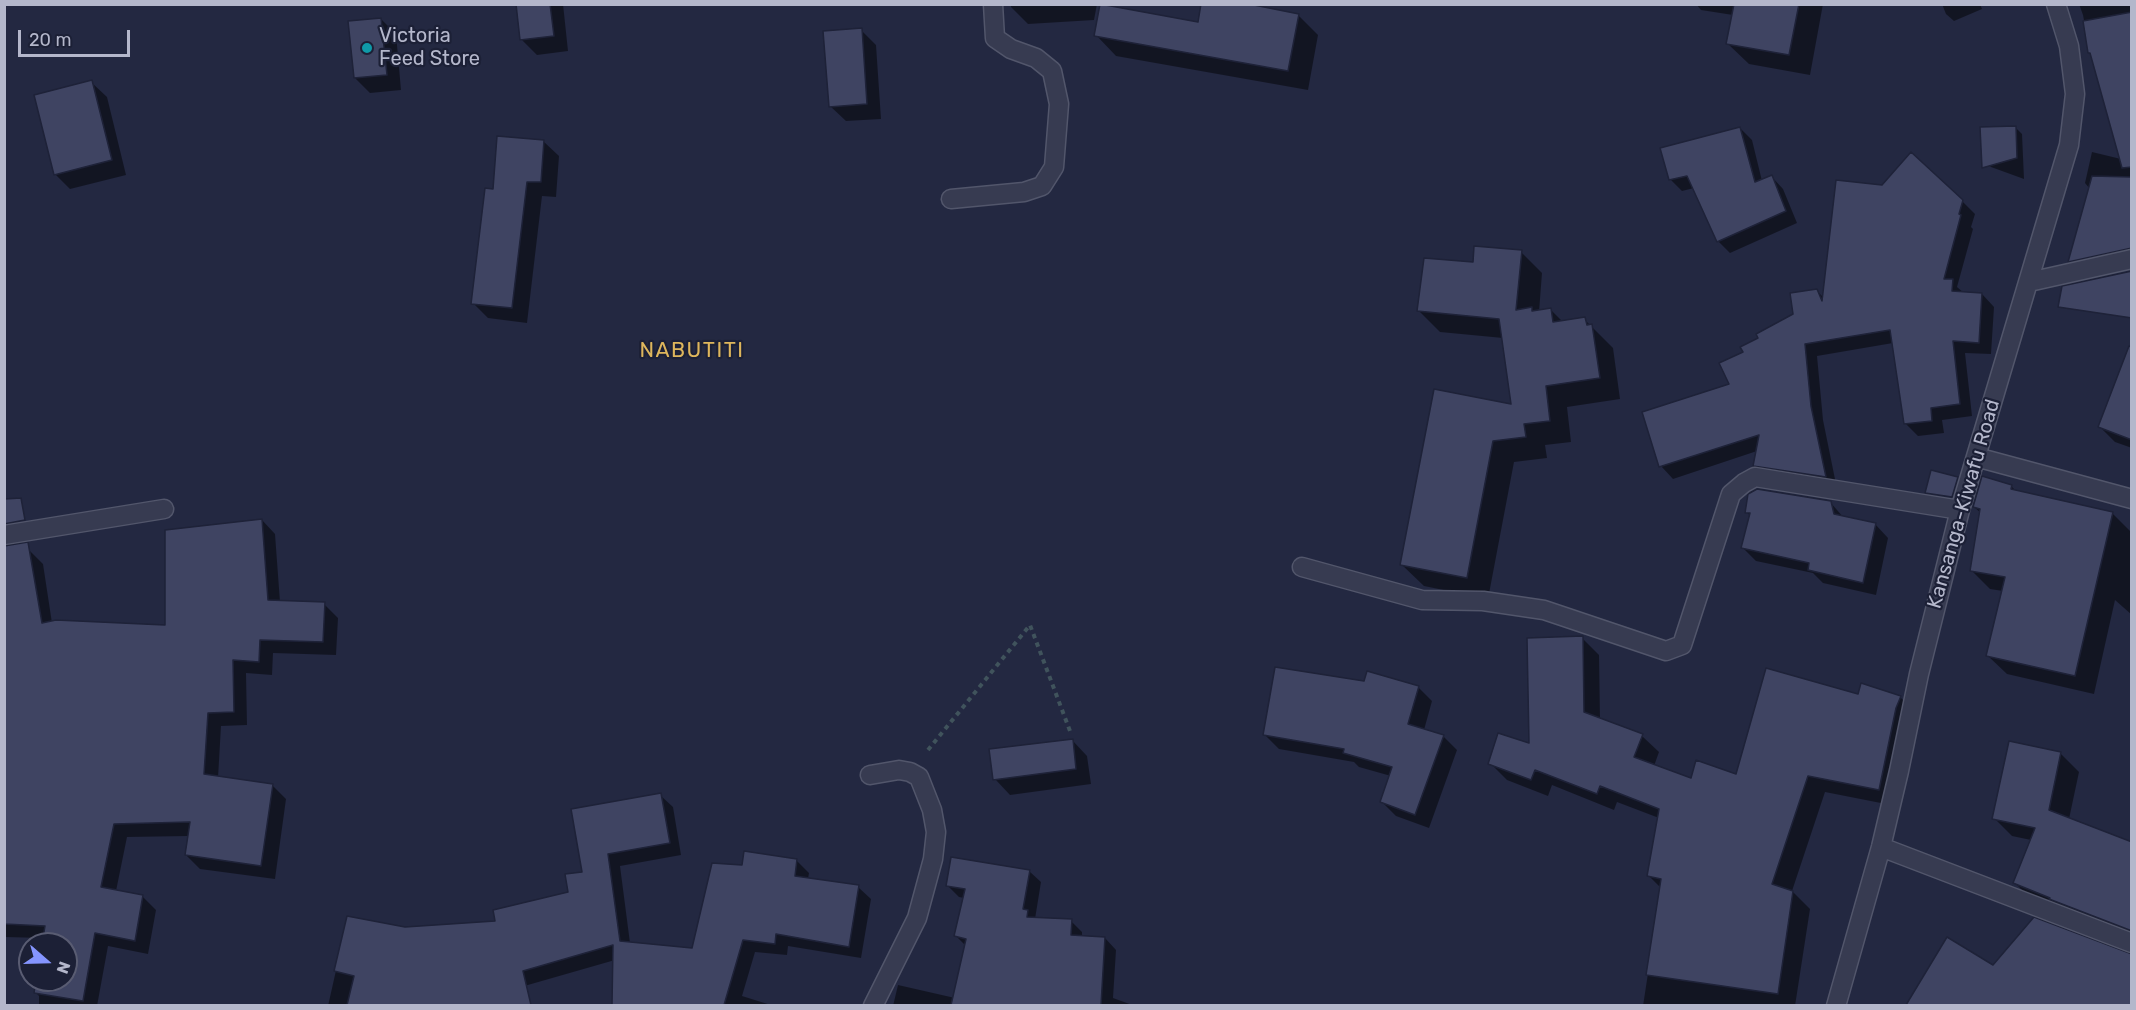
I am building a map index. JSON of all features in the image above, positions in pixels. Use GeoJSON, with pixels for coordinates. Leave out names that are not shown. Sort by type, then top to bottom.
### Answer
{"type":"FeatureCollection","features":[{"type":"Feature","properties":{"kind":"street"},"geometry":{"type":"LineString","coordinates":[[951,199],[1024,192],[1042,186],[1054,167],[1059,104],[1052,72],[1036,58],[1011,49],[995,38],[993,4]]}},
{"type":"Feature","properties":{"kind":"street","name":"Kansanga-Kiwafu Road"},"geometry":{"type":"LineString","coordinates":[[1836,1005],[1881,847],[1919,674],[1960,510],[2069,145],[2075,94],[2069,46],[2056,4]]}},
{"type":"Feature","properties":{"kind":"street"},"geometry":{"type":"LineString","coordinates":[[2029,282],[2132,259]]}},
{"type":"Feature","properties":{"kind":"street"},"geometry":{"type":"LineString","coordinates":[[1976,457],[2132,499]]}},
{"type":"Feature","properties":{"kind":"street"},"geometry":{"type":"LineString","coordinates":[[1302,567],[1422,600],[1483,601],[1545,610],[1666,651],[1682,645],[1731,494],[1755,477],[1960,510]]}},
{"type":"Feature","properties":{"kind":"street"},"geometry":{"type":"LineString","coordinates":[[4,534],[164,509]]}},
{"type":"Feature","properties":{"kind":"street"},"geometry":{"type":"LineString","coordinates":[[870,775],[899,770],[919,777],[932,810],[936,832],[933,860],[917,918],[873,1005]]}},
{"type":"Feature","properties":{"kind":"street"},"geometry":{"type":"LineString","coordinates":[[1881,847],[2132,943]]}},
{"type":"Feature","properties":{"kind":"path"},"geometry":{"type":"LineString","coordinates":[[910,772],[1030,625],[1070,731]]}},
{"type":"Feature","properties":{"kind":"building"},"geometry":{"type":"Polygon","coordinates":[[[516,4],[550,4],[554,36],[520,40],[516,4]]]}},
{"type":"Feature","properties":{"kind":"building"},"geometry":{"type":"Polygon","coordinates":[[[1100,4],[1198,22],[1201,4],[1249,4],[1299,14],[1288,71],[1094,36],[1100,4]]]}},
{"type":"Feature","properties":{"kind":"building"},"geometry":{"type":"Polygon","coordinates":[[[1734,4],[1799,4],[1789,55],[1726,44],[1734,4]]]}},
{"type":"Feature","properties":{"kind":"building"},"geometry":{"type":"Polygon","coordinates":[[[2132,12],[2132,167],[2122,168],[2090,53],[2088,53],[2083,21],[2132,12]]]}},
{"type":"Feature","properties":{"kind":"building","name":"Victoria Feed Store"},"geometry":{"type":"Polygon","coordinates":[[[381,18],[387,75],[354,78],[348,21],[381,18]]]}},
{"type":"Feature","properties":{"kind":"building"},"geometry":{"type":"Polygon","coordinates":[[[862,28],[867,104],[829,107],[823,31],[862,28]]]}},
{"type":"Feature","properties":{"kind":"building"},"geometry":{"type":"Polygon","coordinates":[[[92,80],[112,160],[54,175],[34,95],[92,80]]]}},
{"type":"Feature","properties":{"kind":"building"},"geometry":{"type":"Polygon","coordinates":[[[2016,126],[2017,158],[1982,168],[1980,127],[2016,126]]]}},
{"type":"Feature","properties":{"kind":"building"},"geometry":{"type":"Polygon","coordinates":[[[1740,127],[1755,182],[1772,175],[1786,211],[1717,242],[1687,176],[1669,180],[1660,148],[1740,127]]]}},
{"type":"Feature","properties":{"kind":"building"},"geometry":{"type":"Polygon","coordinates":[[[497,136],[544,140],[541,182],[527,182],[512,308],[471,304],[485,188],[493,189],[497,136]]]}},
{"type":"Feature","properties":{"kind":"building"},"geometry":{"type":"Polygon","coordinates":[[[1911,152],[1963,200],[1944,279],[1953,279],[1952,291],[1982,293],[1979,343],[1953,341],[1960,404],[1931,408],[1932,421],[1904,424],[1890,330],[1805,344],[1811,406],[1826,477],[1753,466],[1759,435],[1659,467],[1642,412],[1729,384],[1719,363],[1743,352],[1740,347],[1758,338],[1756,334],[1793,314],[1790,293],[1817,289],[1822,301],[1836,180],[1882,185],[1911,152]]]}},
{"type":"Feature","properties":{"kind":"building"},"geometry":{"type":"Polygon","coordinates":[[[2092,176],[2132,177],[2132,248],[2068,262],[2092,176]]]}},
{"type":"Feature","properties":{"kind":"building"},"geometry":{"type":"Polygon","coordinates":[[[1474,246],[1522,250],[1516,310],[1532,307],[1532,311],[1551,308],[1553,322],[1585,317],[1587,325],[1592,324],[1600,378],[1546,386],[1550,421],[1524,424],[1526,437],[1493,441],[1467,578],[1400,565],[1434,389],[1511,404],[1499,319],[1417,311],[1424,258],[1473,262],[1474,246]]]}},
{"type":"Feature","properties":{"kind":"building"},"geometry":{"type":"Polygon","coordinates":[[[2132,271],[2132,318],[2058,307],[2062,286],[2132,271]]]}},
{"type":"Feature","properties":{"kind":"building"},"geometry":{"type":"Polygon","coordinates":[[[2129,346],[2132,347],[2132,440],[2098,427],[2129,346]]]}},
{"type":"Feature","properties":{"kind":"building"},"geometry":{"type":"Polygon","coordinates":[[[1931,470],[1958,477],[1952,497],[1925,493],[1931,470]]]}},
{"type":"Feature","properties":{"kind":"building"},"geometry":{"type":"Polygon","coordinates":[[[1982,476],[2012,485],[2011,489],[2113,512],[2075,676],[1986,656],[2005,577],[1970,571],[1980,509],[1973,507],[1982,476]]]}},
{"type":"Feature","properties":{"kind":"building"},"geometry":{"type":"Polygon","coordinates":[[[1757,489],[1831,501],[1834,514],[1876,523],[1863,583],[1808,570],[1809,563],[1741,548],[1750,513],[1745,513],[1748,494],[1757,489]]]}},
{"type":"Feature","properties":{"kind":"building"},"geometry":{"type":"Polygon","coordinates":[[[21,498],[25,520],[4,524],[4,499],[21,498]]]}},
{"type":"Feature","properties":{"kind":"building"},"geometry":{"type":"Polygon","coordinates":[[[262,519],[268,600],[325,602],[323,642],[260,640],[259,662],[233,660],[234,712],[208,713],[204,774],[273,784],[261,866],[185,855],[190,822],[114,824],[101,887],[143,895],[135,941],[95,933],[83,1001],[34,993],[78,992],[78,932],[44,932],[45,926],[4,924],[4,546],[28,542],[42,623],[56,620],[165,625],[165,530],[262,519]]]}},
{"type":"Feature","properties":{"kind":"building"},"geometry":{"type":"Polygon","coordinates":[[[1583,636],[1584,712],[1643,734],[1634,757],[1691,778],[1696,760],[1736,774],[1766,668],[1858,694],[1861,683],[1901,696],[1896,708],[1879,790],[1808,776],[1772,884],[1793,891],[1778,994],[1646,975],[1661,879],[1647,876],[1659,809],[1600,786],[1597,794],[1535,770],[1531,780],[1488,764],[1498,733],[1529,743],[1527,638],[1583,636]]]}},
{"type":"Feature","properties":{"kind":"building"},"geometry":{"type":"Polygon","coordinates":[[[1275,667],[1364,681],[1367,671],[1419,686],[1408,724],[1444,735],[1415,815],[1380,802],[1392,767],[1343,753],[1344,749],[1263,735],[1275,667]]]}},
{"type":"Feature","properties":{"kind":"building"},"geometry":{"type":"Polygon","coordinates":[[[1073,739],[1076,769],[993,780],[989,749],[1073,739]]]}},
{"type":"Feature","properties":{"kind":"building"},"geometry":{"type":"Polygon","coordinates":[[[2009,741],[2061,752],[2049,810],[2132,842],[2132,931],[2013,883],[2035,828],[1992,819],[2009,741]]]}},
{"type":"Feature","properties":{"kind":"building"},"geometry":{"type":"Polygon","coordinates":[[[661,793],[670,843],[608,854],[620,941],[692,948],[712,863],[742,865],[744,851],[797,859],[795,876],[859,885],[849,947],[776,934],[775,944],[743,940],[724,1005],[612,1005],[613,945],[523,971],[531,1005],[347,1005],[354,976],[334,971],[347,916],[405,927],[495,921],[493,910],[568,892],[565,874],[582,872],[571,809],[661,793]]]}},
{"type":"Feature","properties":{"kind":"building"},"geometry":{"type":"Polygon","coordinates":[[[951,857],[1030,870],[1023,909],[1028,910],[1027,917],[1072,919],[1071,935],[1105,937],[1101,1005],[951,1005],[966,939],[954,936],[965,889],[946,886],[951,857]]]}},
{"type":"Feature","properties":{"kind":"building"},"geometry":{"type":"Polygon","coordinates":[[[2034,917],[2132,954],[2132,1005],[1906,1005],[1947,937],[1993,965],[2034,917]]]}},
{"type":"Feature","properties":{"kind":"place","name":"Victoria Feed Store"},"geometry":{"type":"Point","coordinates":[367,48]}},
{"type":"Feature","properties":{"kind":"district","name":"NABUTITI"},"geometry":{"type":"Point","coordinates":[692,351]}}]}
